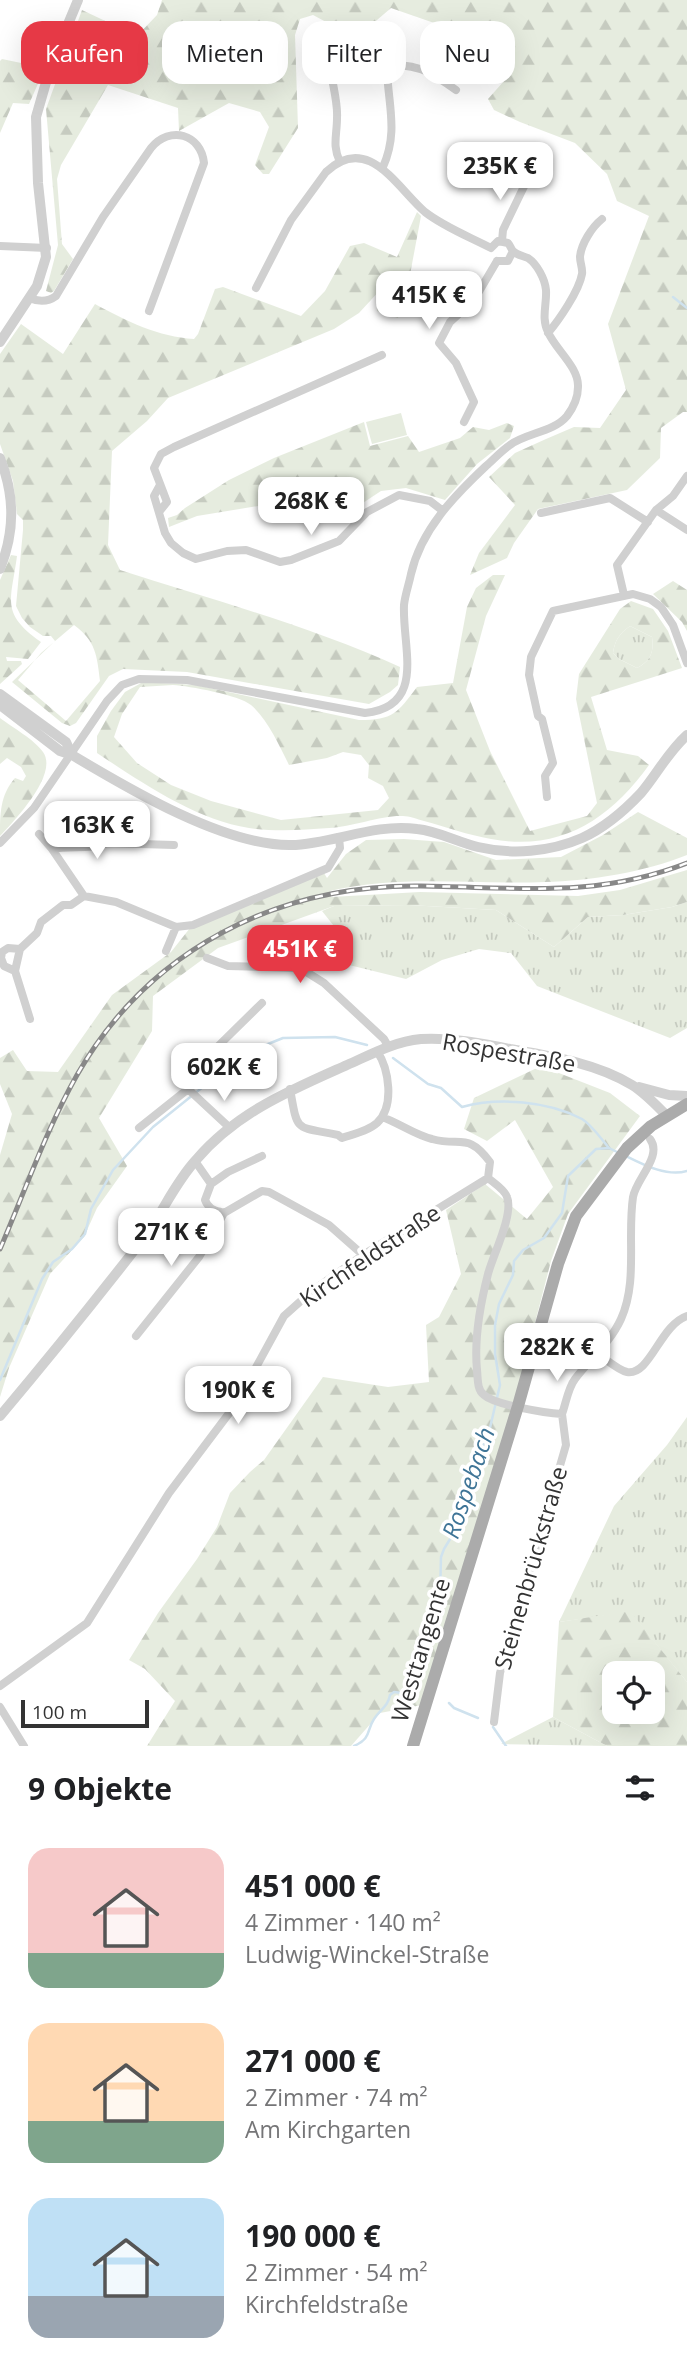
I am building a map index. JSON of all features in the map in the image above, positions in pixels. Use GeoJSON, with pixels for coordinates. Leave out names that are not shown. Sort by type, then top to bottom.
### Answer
{"type":"FeatureCollection","features":[{"type":"Feature","properties":{"kind":"main road","name":"Westtangente"},"geometry":{"type":"LineString","coordinates":[[667,1116],[687,1096]]}},
{"type":"Feature","properties":{"kind":"main road","name":"Westtangente"},"geometry":{"type":"LineString","coordinates":[[413,1746],[518,1406],[558,1264],[576,1216],[627,1148],[650,1126],[687,1104]]}},
{"type":"Feature","properties":{"kind":"street"},"geometry":{"type":"LineString","coordinates":[[0,342],[42,275],[47,248],[38,183],[36,117],[41,90],[78,0]]}},
{"type":"Feature","properties":{"kind":"street"},"geometry":{"type":"LineString","coordinates":[[383,167],[393,131],[387,72],[394,65],[412,65],[437,75],[456,90]]}},
{"type":"Feature","properties":{"kind":"street"},"geometry":{"type":"LineString","coordinates":[[333,84],[337,117],[335,152],[340,162]]}},
{"type":"Feature","properties":{"kind":"street"},"geometry":{"type":"LineString","coordinates":[[29,298],[44,301],[56,296],[103,217],[151,148],[161,138],[178,134],[197,144],[204,163],[149,311]]}},
{"type":"Feature","properties":{"kind":"street"},"geometry":{"type":"LineString","coordinates":[[256,288],[291,220],[326,172],[340,162],[361,158],[383,167],[428,213],[491,248]]}},
{"type":"Feature","properties":{"kind":"street"},"geometry":{"type":"LineString","coordinates":[[502,241],[503,230],[531,172]]}},
{"type":"Feature","properties":{"kind":"street"},"geometry":{"type":"LineString","coordinates":[[548,333],[563,315],[582,274],[580,256],[583,248],[594,225],[602,219]]}},
{"type":"Feature","properties":{"kind":"street"},"geometry":{"type":"LineString","coordinates":[[502,241],[511,245],[513,251],[508,261],[497,261],[492,256],[491,248],[502,241]]}},
{"type":"Feature","properties":{"kind":"street"},"geometry":{"type":"LineString","coordinates":[[0,246],[47,248]]}},
{"type":"Feature","properties":{"kind":"street"},"geometry":{"type":"LineString","coordinates":[[0,843],[34,808],[107,701],[122,685],[139,679],[187,680],[365,713],[379,712],[400,697],[406,684],[408,660],[404,604],[415,559],[423,542],[443,511],[465,486],[510,444],[566,418],[576,400],[579,384],[575,373],[548,333],[544,321],[546,288],[542,276],[528,258],[513,251]]}},
{"type":"Feature","properties":{"kind":"street"},"geometry":{"type":"LineString","coordinates":[[464,422],[474,402],[456,363],[439,343],[450,321],[474,300],[497,261]]}},
{"type":"Feature","properties":{"kind":"street"},"geometry":{"type":"LineString","coordinates":[[382,355],[161,454],[153,468],[167,502],[159,512],[164,533],[171,543],[196,559],[227,551],[246,550],[280,562],[292,560],[339,541],[367,512],[399,495],[430,501],[443,511]]}},
{"type":"Feature","properties":{"kind":"street"},"geometry":{"type":"LineString","coordinates":[[0,458],[11,495],[13,517],[0,569]]}},
{"type":"Feature","properties":{"kind":"street"},"geometry":{"type":"LineString","coordinates":[[624,595],[617,565],[656,510],[673,496],[687,475]]}},
{"type":"Feature","properties":{"kind":"street"},"geometry":{"type":"LineString","coordinates":[[541,513],[610,498],[648,522]]}},
{"type":"Feature","properties":{"kind":"street"},"geometry":{"type":"LineString","coordinates":[[656,510],[687,530]]}},
{"type":"Feature","properties":{"kind":"street"},"geometry":{"type":"LineString","coordinates":[[547,797],[545,776],[553,763],[542,719],[538,716],[529,675],[531,657],[553,611],[624,595],[633,594],[650,599],[660,607],[673,625],[687,663]]}},
{"type":"Feature","properties":{"kind":"street"},"geometry":{"type":"LineString","coordinates":[[0,694],[66,742],[72,755]]}},
{"type":"Feature","properties":{"kind":"street"},"geometry":{"type":"LineString","coordinates":[[0,705],[60,751],[156,802],[240,839],[291,845],[390,828],[416,828],[487,848],[508,851],[552,848],[583,838],[625,808],[641,792],[673,748],[687,735]]}},
{"type":"Feature","properties":{"kind":"street"},"geometry":{"type":"LineString","coordinates":[[39,834],[84,896],[116,902],[176,928],[192,925],[328,868],[340,848],[339,837]]}},
{"type":"Feature","properties":{"kind":"street"},"geometry":{"type":"LineString","coordinates":[[52,849],[107,843],[174,845]]}},
{"type":"Feature","properties":{"kind":"street"},"geometry":{"type":"LineString","coordinates":[[30,1019],[15,971],[20,949],[37,933],[41,922],[64,905],[71,905],[84,896]]}},
{"type":"Feature","properties":{"kind":"street"},"geometry":{"type":"LineString","coordinates":[[166,951],[176,928]]}},
{"type":"Feature","properties":{"kind":"street"},"geometry":{"type":"LineString","coordinates":[[15,971],[4,966],[2,952],[8,948],[20,949]]}},
{"type":"Feature","properties":{"kind":"street"},"geometry":{"type":"LineString","coordinates":[[207,958],[228,966],[300,968],[324,983],[388,1045]]}},
{"type":"Feature","properties":{"kind":"street"},"geometry":{"type":"LineString","coordinates":[[139,1128],[189,1090],[207,1057],[262,1003]]}},
{"type":"Feature","properties":{"kind":"street","name":"Rospestraße"},"geometry":{"type":"LineString","coordinates":[[0,1416],[144,1239],[167,1199],[195,1161],[230,1128],[266,1102],[290,1089],[388,1045],[421,1039],[442,1039],[551,1056],[603,1072],[631,1085],[667,1116]]}},
{"type":"Feature","properties":{"kind":"street"},"geometry":{"type":"LineString","coordinates":[[290,1089],[296,1123],[302,1128],[342,1138],[366,1130],[382,1117],[388,1092],[388,1076],[377,1051]]}},
{"type":"Feature","properties":{"kind":"street"},"geometry":{"type":"LineString","coordinates":[[631,1085],[668,1095],[687,1096]]}},
{"type":"Feature","properties":{"kind":"street"},"geometry":{"type":"LineString","coordinates":[[189,1090],[230,1128]]}},
{"type":"Feature","properties":{"kind":"street"},"geometry":{"type":"LineString","coordinates":[[382,1117],[432,1139],[468,1142],[480,1148],[490,1161],[488,1178],[507,1195],[509,1210],[488,1273],[479,1315],[476,1355],[479,1390],[491,1399],[504,1403],[544,1413],[562,1414]]}},
{"type":"Feature","properties":{"kind":"street","name":"Steinenbrückstraße"},"geometry":{"type":"LineString","coordinates":[[494,1722],[500,1673],[566,1445],[562,1414],[573,1381],[598,1354],[619,1323],[628,1302],[631,1268],[630,1217],[634,1192],[654,1152],[654,1144],[650,1139]]}},
{"type":"Feature","properties":{"kind":"street"},"geometry":{"type":"LineString","coordinates":[[224,1213],[207,1206],[205,1200],[211,1184],[228,1172],[262,1156]]}},
{"type":"Feature","properties":{"kind":"street"},"geometry":{"type":"LineString","coordinates":[[195,1161],[211,1184]]}},
{"type":"Feature","properties":{"kind":"street","name":"Kirchfeldstraße"},"geometry":{"type":"LineString","coordinates":[[0,1686],[88,1623],[169,1493],[236,1404],[284,1316],[312,1291],[363,1255],[488,1178]]}},
{"type":"Feature","properties":{"kind":"street"},"geometry":{"type":"LineString","coordinates":[[136,1336],[199,1256],[224,1213],[262,1191],[269,1192],[329,1225],[363,1255]]}},
{"type":"Feature","properties":{"kind":"street"},"geometry":{"type":"LineString","coordinates":[[598,1354],[625,1372],[635,1371],[644,1366],[671,1325],[687,1317]]}},
{"type":"Feature","properties":{"kind":"street"},"geometry":{"type":"LineString","coordinates":[[0,1707],[24,1746]]}},
{"type":"Feature","properties":{"kind":"green space"},"geometry":{"type":"Polygon","coordinates":[[[162,0],[687,0],[687,412],[661,428],[660,458],[627,490],[538,509],[514,543],[507,558],[470,575],[479,553],[515,505],[489,477],[515,453],[546,439],[574,427],[600,428],[626,390],[608,324],[649,216],[617,201],[607,174],[575,143],[494,110],[488,99],[501,84],[515,84],[515,21],[428,21],[391,8],[376,21],[324,21],[313,15],[300,19],[295,35],[298,128],[269,174],[263,174],[255,165],[269,127],[260,112],[229,103],[179,131],[178,108],[108,85],[61,165],[57,179],[62,244],[73,259],[54,291],[46,291],[58,245],[46,109],[55,84],[148,84],[148,24],[157,15],[162,0]]]}},
{"type":"Feature","properties":{"kind":"green space"},"geometry":{"type":"Polygon","coordinates":[[[82,10],[105,21],[78,21],[82,10]]]}},
{"type":"Feature","properties":{"kind":"green space"},"geometry":{"type":"Polygon","coordinates":[[[2,59],[21,63],[21,84],[38,84],[29,104],[13,103],[0,133],[2,59]]]}},
{"type":"Feature","properties":{"kind":"green space"},"geometry":{"type":"Polygon","coordinates":[[[417,212],[421,216],[409,280],[394,275],[359,313],[334,329],[168,398],[147,421],[112,451],[108,545],[120,570],[261,614],[366,652],[400,667],[398,685],[369,704],[187,672],[123,669],[109,676],[76,723],[70,726],[62,723],[12,682],[35,660],[18,680],[66,721],[100,681],[94,650],[81,631],[74,625],[54,642],[51,636],[43,636],[30,627],[16,606],[23,520],[17,514],[13,481],[0,444],[0,354],[21,324],[63,354],[95,304],[143,327],[194,339],[215,289],[223,287],[301,316],[325,291],[350,246],[364,243],[397,257],[417,212]]]}},
{"type":"Feature","properties":{"kind":"green space"},"geometry":{"type":"Polygon","coordinates":[[[395,278],[408,282],[398,318],[377,311],[380,297],[395,278]]]}},
{"type":"Feature","properties":{"kind":"green space"},"geometry":{"type":"Polygon","coordinates":[[[401,413],[407,435],[372,444],[366,422],[401,413]]]}},
{"type":"Feature","properties":{"kind":"green space"},"geometry":{"type":"Polygon","coordinates":[[[364,422],[370,446],[408,436],[419,452],[460,438],[473,427],[489,430],[507,423],[514,426],[510,438],[477,464],[445,500],[406,488],[381,491],[337,520],[323,491],[310,484],[264,505],[197,516],[169,527],[168,518],[177,515],[229,480],[274,458],[364,422]]]}},
{"type":"Feature","properties":{"kind":"green space"},"geometry":{"type":"Polygon","coordinates":[[[11,555],[17,556],[11,595],[14,614],[19,623],[41,642],[28,659],[6,657],[7,661],[21,661],[22,664],[0,684],[0,580],[11,555]]]}},
{"type":"Feature","properties":{"kind":"green space"},"geometry":{"type":"Polygon","coordinates":[[[493,575],[505,575],[486,616],[466,690],[490,751],[530,831],[587,816],[597,803],[576,699],[579,674],[620,609],[631,601],[653,609],[668,631],[682,668],[591,697],[607,750],[638,756],[649,765],[618,801],[582,827],[540,841],[516,842],[482,837],[403,816],[329,828],[249,828],[229,824],[189,808],[97,753],[97,736],[111,711],[125,692],[143,682],[196,685],[359,720],[380,718],[394,713],[417,687],[453,683],[467,607],[476,588],[493,575]],[[630,626],[618,638],[613,653],[637,668],[650,656],[652,637],[630,626]],[[173,685],[140,687],[122,714],[114,737],[137,763],[171,785],[211,801],[281,820],[378,810],[389,798],[383,786],[368,778],[369,765],[361,755],[343,752],[289,765],[268,725],[251,705],[202,689],[173,685]]]}},
{"type":"Feature","properties":{"kind":"green space"},"geometry":{"type":"Polygon","coordinates":[[[673,581],[687,590],[687,631],[682,622],[653,594],[673,581]]]}},
{"type":"Feature","properties":{"kind":"green space"},"geometry":{"type":"Polygon","coordinates":[[[630,626],[652,637],[650,656],[637,668],[613,653],[618,638],[630,626]]]}},
{"type":"Feature","properties":{"kind":"green space"},"geometry":{"type":"Polygon","coordinates":[[[0,718],[35,743],[43,752],[46,761],[45,772],[33,797],[0,836],[1,812],[6,791],[15,778],[23,781],[26,776],[21,767],[7,758],[0,764],[0,718]]]}},
{"type":"Feature","properties":{"kind":"green space"},"geometry":{"type":"Polygon","coordinates":[[[638,812],[687,838],[687,855],[635,871],[580,880],[518,883],[410,881],[330,891],[331,897],[420,892],[578,896],[620,890],[687,870],[687,902],[623,915],[588,917],[554,947],[496,910],[409,905],[334,906],[218,948],[153,996],[152,1031],[99,1118],[127,1166],[97,1208],[84,1237],[50,1274],[9,1368],[0,1397],[0,1155],[12,1114],[0,1084],[0,1058],[13,1050],[27,1071],[58,1072],[112,995],[171,952],[190,928],[324,873],[327,878],[346,854],[366,840],[444,842],[496,860],[561,857],[603,835],[638,812]]]}},
{"type":"Feature","properties":{"kind":"green space"},"geometry":{"type":"Polygon","coordinates":[[[687,902],[687,1028],[670,1038],[537,986],[511,953],[479,949],[442,960],[406,979],[349,965],[349,945],[322,911],[334,906],[409,905],[496,910],[554,947],[588,917],[623,915],[687,902]]]}},
{"type":"Feature","properties":{"kind":"green space"},"geometry":{"type":"Polygon","coordinates":[[[541,1066],[610,1093],[640,1116],[568,1214],[551,1261],[514,1404],[422,1705],[380,1713],[351,1746],[147,1746],[175,1701],[145,1669],[129,1660],[217,1527],[230,1493],[264,1460],[323,1377],[388,1387],[429,1382],[426,1325],[439,1317],[461,1274],[446,1210],[485,1184],[527,1219],[553,1187],[515,1120],[487,1141],[464,1129],[474,1098],[541,1066]]]}},
{"type":"Feature","properties":{"kind":"green space"},"geometry":{"type":"Polygon","coordinates":[[[687,1417],[687,1682],[630,1612],[559,1622],[614,1506],[667,1445],[687,1417]]]}},
{"type":"Feature","properties":{"kind":"green space"},"geometry":{"type":"Polygon","coordinates":[[[630,1611],[687,1682],[687,1746],[607,1746],[553,1717],[559,1622],[630,1611]]]}},
{"type":"Feature","properties":{"kind":"green space"},"geometry":{"type":"Polygon","coordinates":[[[553,1717],[607,1746],[501,1744],[553,1717]]]}},
{"type":"Feature","properties":{"kind":"waterway"},"geometry":{"type":"LineString","coordinates":[[673,297],[687,308]]}},
{"type":"Feature","properties":{"kind":"waterway"},"geometry":{"type":"LineString","coordinates":[[0,1380],[42,1279],[53,1262],[72,1249],[85,1234],[91,1209],[113,1170],[153,1127],[209,1082],[235,1076],[258,1048],[283,1038],[335,1037],[367,1045]]}},
{"type":"Feature","properties":{"kind":"waterway"},"geometry":{"type":"LineString","coordinates":[[393,1058],[428,1084],[441,1088],[462,1107],[492,1102],[523,1102],[554,1108],[582,1119],[609,1148]]}},
{"type":"Feature","properties":{"kind":"waterway","name":"Rospebach"},"geometry":{"type":"LineString","coordinates":[[354,1746],[366,1737],[390,1695],[394,1692],[402,1693],[415,1685],[422,1672],[440,1595],[441,1557],[458,1526],[461,1495],[489,1432],[500,1385],[495,1354],[495,1325],[499,1304],[513,1275],[514,1261],[523,1250],[544,1238],[562,1213],[568,1176],[596,1149],[609,1148],[617,1152]]}},
{"type":"Feature","properties":{"kind":"waterway","name":"Rospebach"},"geometry":{"type":"LineString","coordinates":[[626,1156],[664,1171],[687,1171]]}},
{"type":"Feature","properties":{"kind":"waterway"},"geometry":{"type":"LineString","coordinates":[[449,1703],[454,1708],[478,1718]]}},
{"type":"Feature","properties":{"kind":"waterway"},"geometry":{"type":"LineString","coordinates":[[493,1727],[506,1746]]}},
{"type":"Feature","properties":{"kind":"railway"},"geometry":{"type":"LineString","coordinates":[[0,1249],[66,1096],[107,1031],[141,992],[180,959],[222,932],[268,912],[317,897],[368,888],[421,886],[523,889],[587,886],[620,882],[687,863]]}}]}
